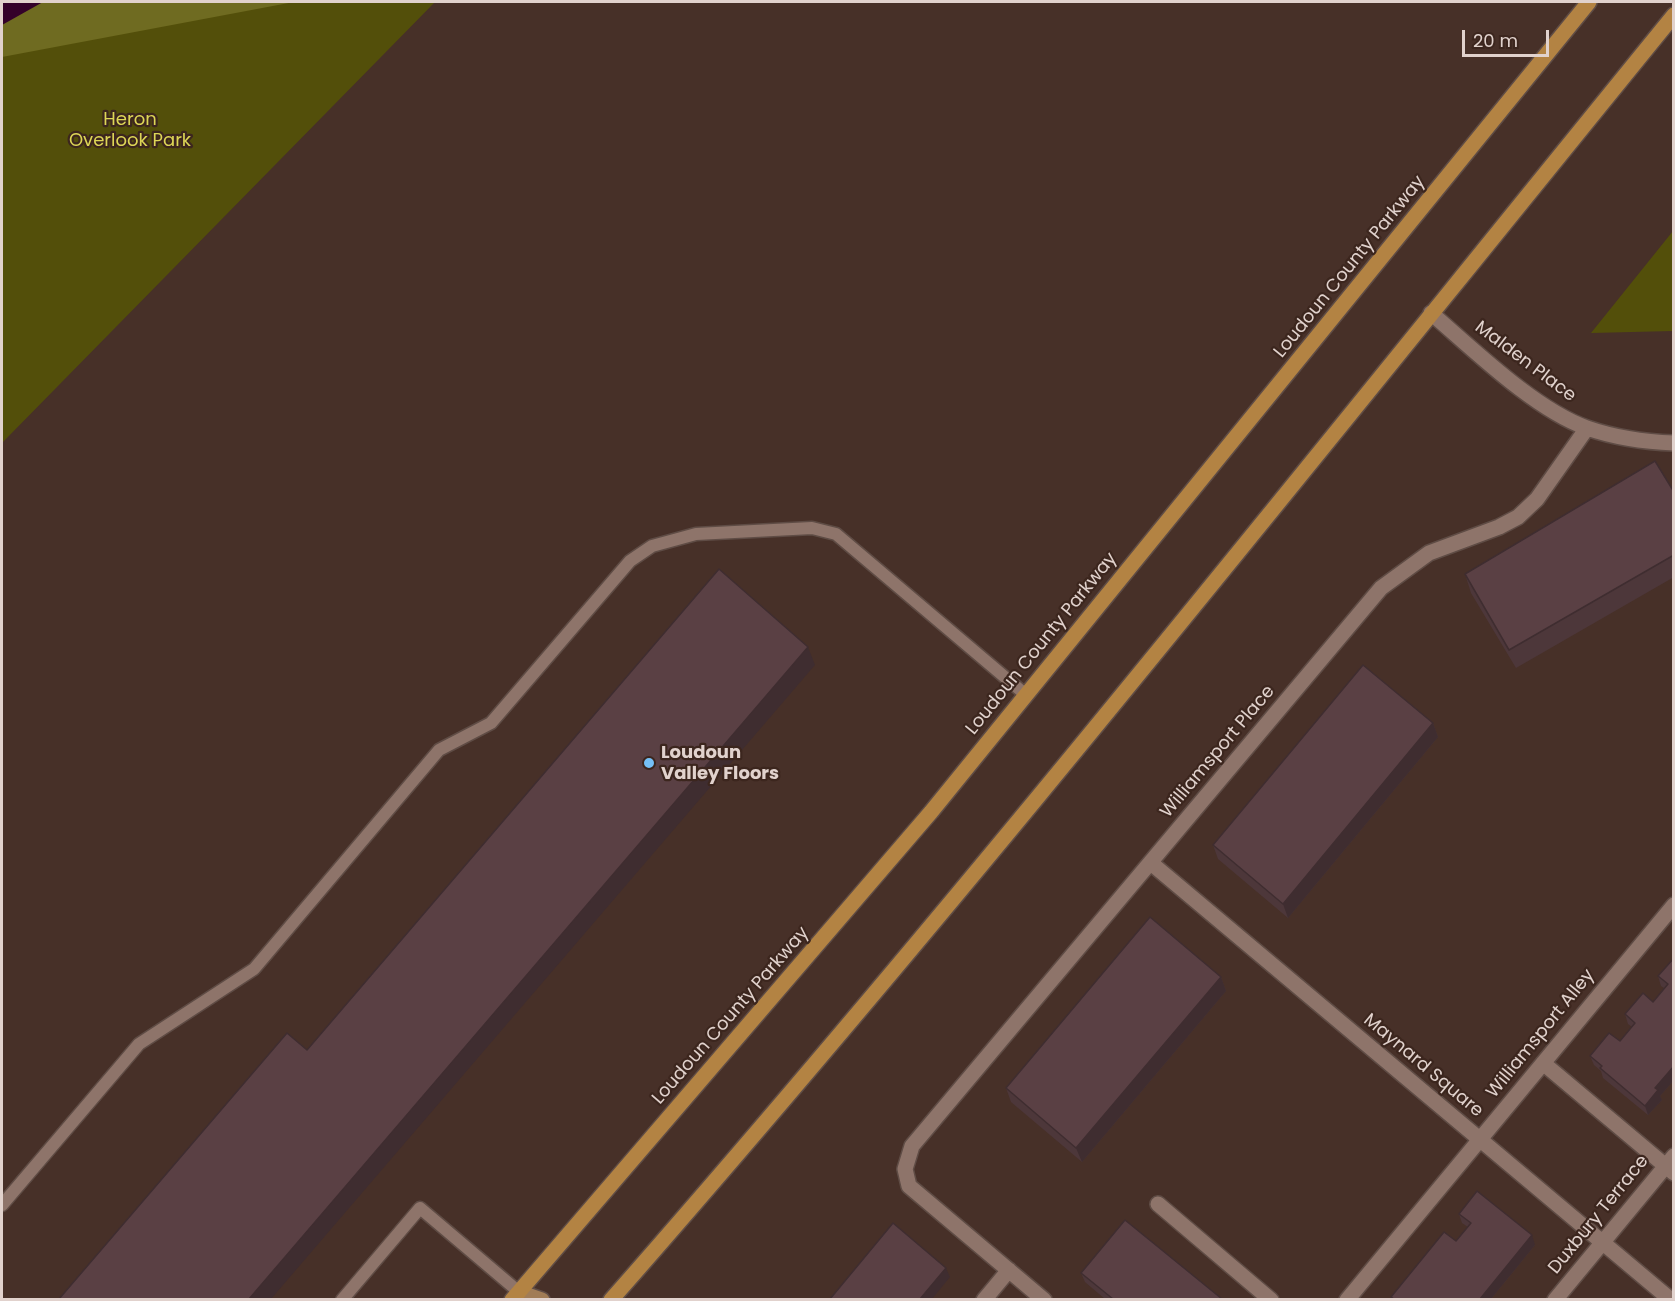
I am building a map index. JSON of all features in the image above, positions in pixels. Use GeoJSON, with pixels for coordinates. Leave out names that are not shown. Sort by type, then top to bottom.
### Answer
{"type":"FeatureCollection","features":[{"type":"Feature","properties":{"kind":"main road","name":"Loudoun County Parkway"},"geometry":{"type":"LineString","coordinates":[[518,1297],[931,812],[1589,2]]}},
{"type":"Feature","properties":{"kind":"main road"},"geometry":{"type":"LineString","coordinates":[[611,1299],[867,1002],[1146,668],[1674,15]]}},
{"type":"Feature","properties":{"kind":"street","name":"Malden Place"},"geometry":{"type":"LineString","coordinates":[[1431,313],[1549,408],[1587,428],[1652,442],[1674,443]]}},
{"type":"Feature","properties":{"kind":"street","name":"Williamsport Place"},"geometry":{"type":"LineString","coordinates":[[1009,1270],[909,1186],[905,1169],[912,1146],[1381,588],[1429,553],[1518,517],[1543,491],[1587,428]]}},
{"type":"Feature","properties":{"kind":"street","name":"Maynard Square"},"geometry":{"type":"LineString","coordinates":[[1151,863],[1671,1299]]}},
{"type":"Feature","properties":{"kind":"street","name":"Williamsport Alley"},"geometry":{"type":"LineString","coordinates":[[1347,1299],[1674,905]]}},
{"type":"Feature","properties":{"kind":"street"},"geometry":{"type":"LineString","coordinates":[[1543,1063],[1671,1165]]}},
{"type":"Feature","properties":{"kind":"street","name":"Duxbury Terrace"},"geometry":{"type":"LineString","coordinates":[[1555,1299],[1671,1165]]}},
{"type":"Feature","properties":{"kind":"street"},"geometry":{"type":"LineString","coordinates":[[1158,1204],[1271,1299]]}},
{"type":"Feature","properties":{"kind":"street"},"geometry":{"type":"LineString","coordinates":[[984,1299],[1009,1270],[1044,1299]]}},
{"type":"Feature","properties":{"kind":"street"},"geometry":{"type":"LineString","coordinates":[[518,1297],[542,1299]]}},
{"type":"Feature","properties":{"kind":"lane"},"geometry":{"type":"LineString","coordinates":[[2,1205],[139,1044],[254,969],[439,750],[491,723],[630,561],[652,546],[696,534],[812,528],[836,534],[1026,695]]}},
{"type":"Feature","properties":{"kind":"lane"},"geometry":{"type":"LineString","coordinates":[[342,1299],[420,1208],[518,1297]]}},
{"type":"Feature","properties":{"kind":"green space","name":"Heron Overlook Park"},"geometry":{"type":"Polygon","coordinates":[[[2,2],[435,2],[2,443],[2,2]]]}},
{"type":"Feature","properties":{"kind":"green space"},"geometry":{"type":"Polygon","coordinates":[[[1673,231],[1673,331],[1591,333],[1673,231]]]}},
{"type":"Feature","properties":{"kind":"shaded area"},"geometry":{"type":"Polygon","coordinates":[[[2,2],[294,2],[2,57],[2,2]]]}},
{"type":"Feature","properties":{"kind":"shaded area"},"geometry":{"type":"Polygon","coordinates":[[[2,2],[43,2],[2,25],[2,2]]]}},
{"type":"Feature","properties":{"kind":"building"},"geometry":{"type":"Polygon","coordinates":[[[1655,461],[1674,492],[1674,555],[1509,650],[1465,574],[1655,461]]]}},
{"type":"Feature","properties":{"kind":"building"},"geometry":{"type":"Polygon","coordinates":[[[719,569],[808,647],[249,1299],[59,1299],[287,1033],[307,1050],[719,569]]]}},
{"type":"Feature","properties":{"kind":"building"},"geometry":{"type":"Polygon","coordinates":[[[1363,665],[1433,723],[1283,904],[1213,845],[1363,665]]]}},
{"type":"Feature","properties":{"kind":"building"},"geometry":{"type":"Polygon","coordinates":[[[1150,917],[1221,977],[1076,1148],[1006,1088],[1150,917]]]}},
{"type":"Feature","properties":{"kind":"building"},"geometry":{"type":"Polygon","coordinates":[[[1674,958],[1674,1066],[1655,1088],[1658,1090],[1645,1106],[1600,1068],[1602,1066],[1590,1056],[1609,1033],[1620,1041],[1635,1023],[1625,1014],[1643,993],[1653,1002],[1668,984],[1658,976],[1674,958]]]}},
{"type":"Feature","properties":{"kind":"building"},"geometry":{"type":"Polygon","coordinates":[[[1477,1191],[1532,1235],[1480,1299],[1394,1299],[1391,1297],[1444,1232],[1456,1241],[1471,1223],[1459,1214],[1477,1191]]]}},
{"type":"Feature","properties":{"kind":"building"},"geometry":{"type":"Polygon","coordinates":[[[1125,1220],[1222,1299],[1113,1299],[1081,1273],[1125,1220]]]}},
{"type":"Feature","properties":{"kind":"building"},"geometry":{"type":"Polygon","coordinates":[[[893,1223],[946,1268],[920,1299],[830,1299],[893,1223]]]}},
{"type":"Feature","properties":{"kind":"place","name":"Loudoun Valley Floors"},"geometry":{"type":"Point","coordinates":[649,763]}}]}
